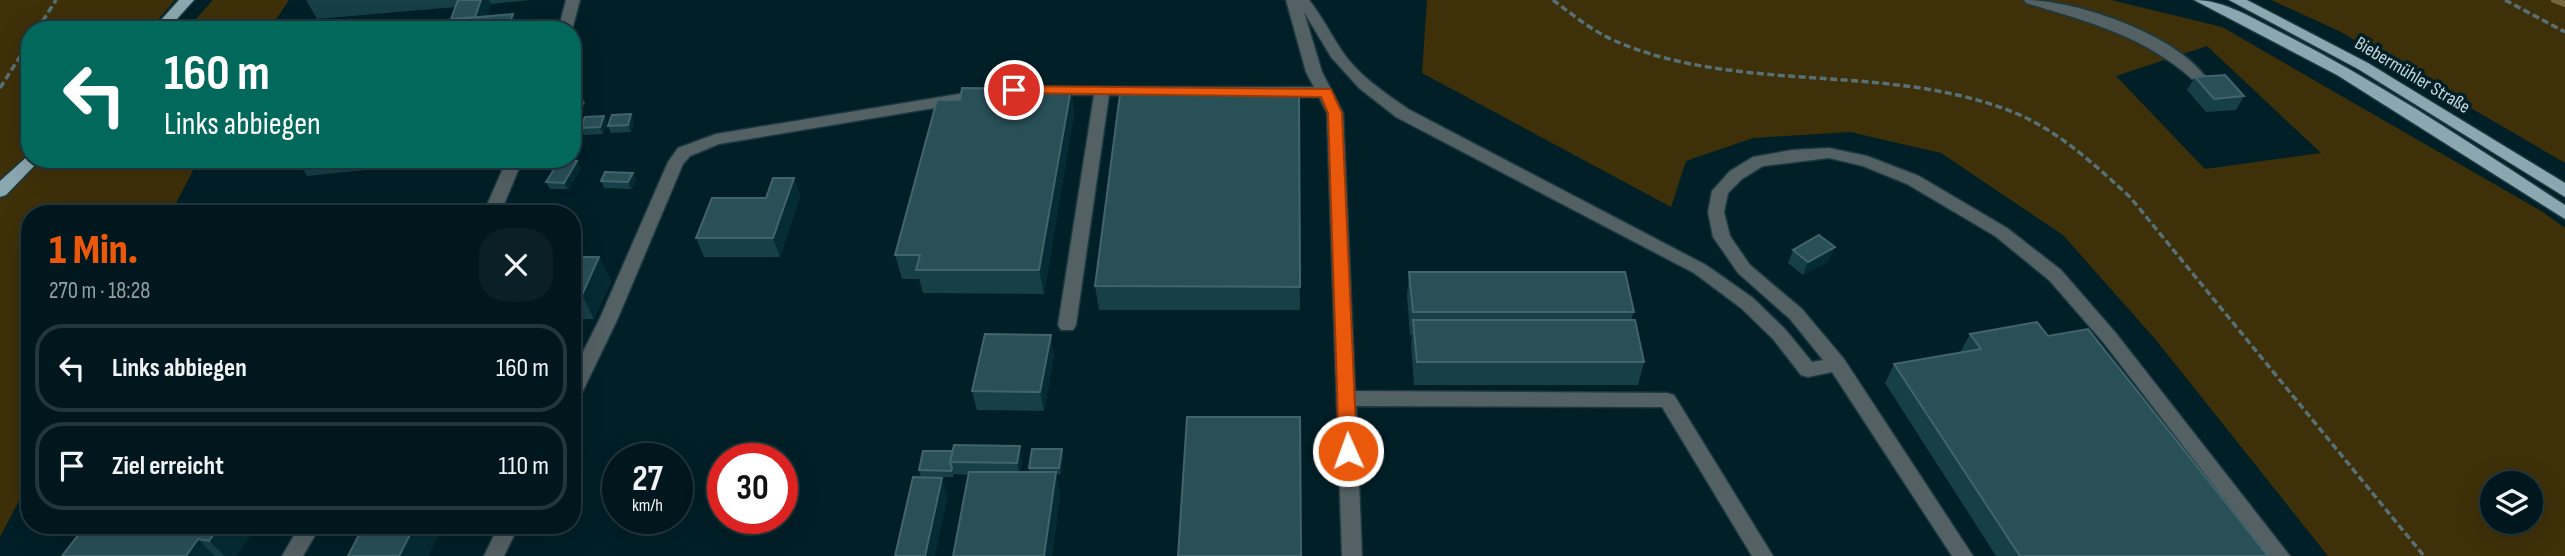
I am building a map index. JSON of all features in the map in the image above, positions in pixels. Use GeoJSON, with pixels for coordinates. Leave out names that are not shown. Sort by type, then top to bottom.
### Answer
{"type":"FeatureCollection","features":[{"type":"Feature","properties":{"kind":"main road"},"geometry":{"type":"LineString","coordinates":[[167,21],[187,0]]}},
{"type":"Feature","properties":{"kind":"main road"},"geometry":{"type":"LineString","coordinates":[[2201,0],[2262,26],[2431,125],[2565,213]]}},
{"type":"Feature","properties":{"kind":"main road","name":"Biebermühler Straße"},"geometry":{"type":"LineString","coordinates":[[2236,0],[2362,66],[2565,191]]}},
{"type":"Feature","properties":{"kind":"main road"},"geometry":{"type":"LineString","coordinates":[[0,191],[22,168]]}},
{"type":"Feature","properties":{"kind":"street"},"geometry":{"type":"LineString","coordinates":[[567,21],[573,0]]}},
{"type":"Feature","properties":{"kind":"street"},"geometry":{"type":"LineString","coordinates":[[1293,0],[1314,72],[1335,113],[1352,556]]}},
{"type":"Feature","properties":{"kind":"street"},"geometry":{"type":"LineString","coordinates":[[1301,0],[1318,20],[1336,54],[1364,85],[1402,113],[1700,269],[1746,303],[1779,334],[1808,370],[1838,364]]}},
{"type":"Feature","properties":{"kind":"street"},"geometry":{"type":"LineString","coordinates":[[2031,0],[2126,29],[2169,50],[2197,76]]}},
{"type":"Feature","properties":{"kind":"street"},"geometry":{"type":"LineString","coordinates":[[1027,90],[1326,92]]}},
{"type":"Feature","properties":{"kind":"street"},"geometry":{"type":"LineString","coordinates":[[1067,325],[1102,91]]}},
{"type":"Feature","properties":{"kind":"street"},"geometry":{"type":"LineString","coordinates":[[581,376],[609,318],[676,162],[684,152],[716,139],[1002,92]]}},
{"type":"Feature","properties":{"kind":"street"},"geometry":{"type":"LineString","coordinates":[[1963,556],[1838,364],[1796,314],[1744,269],[1722,237],[1716,212],[1720,191],[1736,174],[1759,161],[1792,155],[1829,153],[1867,160],[1913,180],[2001,232],[2055,275],[2109,337],[2280,556]]}},
{"type":"Feature","properties":{"kind":"street"},"geometry":{"type":"LineString","coordinates":[[495,205],[511,168]]}},
{"type":"Feature","properties":{"kind":"street"},"geometry":{"type":"LineString","coordinates":[[1346,398],[1667,400],[1763,556]]}},
{"type":"Feature","properties":{"kind":"street"},"geometry":{"type":"LineString","coordinates":[[292,556],[305,534]]}},
{"type":"Feature","properties":{"kind":"street"},"geometry":{"type":"LineString","coordinates":[[494,556],[505,534]]}},
{"type":"Feature","properties":{"kind":"path"},"geometry":{"type":"LineString","coordinates":[[43,21],[56,0]]}},
{"type":"Feature","properties":{"kind":"path"},"geometry":{"type":"LineString","coordinates":[[1553,0],[1583,23],[1618,42],[1663,59],[1743,72],[1845,80],[1938,94],[2001,108],[2053,132],[2098,167],[2130,197],[2424,556]]}},
{"type":"Feature","properties":{"kind":"path"},"geometry":{"type":"LineString","coordinates":[[2505,0],[2565,32]]}},
{"type":"Feature","properties":{"kind":"path"},"geometry":{"type":"LineString","coordinates":[[0,88],[21,55]]}},
{"type":"Feature","properties":{"kind":"shaded area"},"geometry":{"type":"Polygon","coordinates":[[[0,0],[175,0],[157,21],[21,21],[21,168],[194,168],[175,205],[21,205],[21,497],[0,537],[0,0]]]}},
{"type":"Feature","properties":{"kind":"shaded area"},"geometry":{"type":"Polygon","coordinates":[[[213,0],[289,0],[275,21],[194,21],[213,0]]]}},
{"type":"Feature","properties":{"kind":"shaded area"},"geometry":{"type":"Polygon","coordinates":[[[1427,0],[2111,0],[2222,27],[2543,212],[2565,228],[2565,556],[2328,556],[2156,340],[2063,235],[1941,153],[1850,132],[1753,138],[1686,161],[1671,207],[1422,73],[1427,0]],[[2207,46],[2116,76],[2205,169],[2321,153],[2207,46]]]}},
{"type":"Feature","properties":{"kind":"shaded area"},"geometry":{"type":"Polygon","coordinates":[[[2271,0],[2565,0],[2565,163],[2339,31],[2271,0]]]}},
{"type":"Feature","properties":{"kind":"building"},"geometry":{"type":"Polygon","coordinates":[[[458,0],[481,0],[475,17],[451,19],[458,0]]]}},
{"type":"Feature","properties":{"kind":"building"},"geometry":{"type":"Polygon","coordinates":[[[513,14],[510,21],[434,21],[513,14]]]}},
{"type":"Feature","properties":{"kind":"building"},"geometry":{"type":"Polygon","coordinates":[[[2225,75],[2244,96],[2214,99],[2195,77],[2225,75]]]}},
{"type":"Feature","properties":{"kind":"building"},"geometry":{"type":"Polygon","coordinates":[[[962,88],[1071,89],[1039,270],[916,270],[920,255],[895,255],[937,100],[960,100],[962,88]]]}},
{"type":"Feature","properties":{"kind":"building"},"geometry":{"type":"Polygon","coordinates":[[[1120,94],[1299,95],[1300,287],[1095,286],[1120,94]]]}},
{"type":"Feature","properties":{"kind":"building"},"geometry":{"type":"Polygon","coordinates":[[[631,114],[628,125],[608,126],[612,115],[631,114]]]}},
{"type":"Feature","properties":{"kind":"building"},"geometry":{"type":"Polygon","coordinates":[[[604,116],[600,127],[581,128],[585,117],[604,116]]]}},
{"type":"Feature","properties":{"kind":"building"},"geometry":{"type":"Polygon","coordinates":[[[555,168],[573,168],[564,183],[546,182],[555,168]]]}},
{"type":"Feature","properties":{"kind":"building"},"geometry":{"type":"Polygon","coordinates":[[[605,172],[633,173],[628,182],[601,181],[605,172]]]}},
{"type":"Feature","properties":{"kind":"building"},"geometry":{"type":"Polygon","coordinates":[[[773,178],[794,178],[773,238],[696,238],[712,198],[766,198],[773,178]]]}},
{"type":"Feature","properties":{"kind":"building"},"geometry":{"type":"Polygon","coordinates":[[[1819,235],[1835,247],[1808,262],[1793,250],[1819,235]]]}},
{"type":"Feature","properties":{"kind":"building"},"geometry":{"type":"Polygon","coordinates":[[[581,257],[599,257],[582,295],[581,257]]]}},
{"type":"Feature","properties":{"kind":"building"},"geometry":{"type":"Polygon","coordinates":[[[1409,272],[1625,272],[1634,312],[1413,312],[1409,272]]]}},
{"type":"Feature","properties":{"kind":"building"},"geometry":{"type":"Polygon","coordinates":[[[1413,320],[1635,320],[1644,362],[1417,362],[1413,320]]]}},
{"type":"Feature","properties":{"kind":"building"},"geometry":{"type":"Polygon","coordinates":[[[2037,322],[2048,336],[2088,329],[2268,556],[2020,556],[1894,364],[1981,349],[1970,334],[2037,322]]]}},
{"type":"Feature","properties":{"kind":"building"},"geometry":{"type":"Polygon","coordinates":[[[985,334],[1051,335],[1040,392],[972,391],[985,334]]]}},
{"type":"Feature","properties":{"kind":"building"},"geometry":{"type":"Polygon","coordinates":[[[1187,417],[1300,417],[1301,556],[1178,556],[1187,417]]]}},
{"type":"Feature","properties":{"kind":"building"},"geometry":{"type":"Polygon","coordinates":[[[954,445],[1020,446],[1017,463],[950,462],[954,445]]]}},
{"type":"Feature","properties":{"kind":"building"},"geometry":{"type":"Polygon","coordinates":[[[1032,449],[1062,449],[1059,468],[1029,468],[1032,449]]]}},
{"type":"Feature","properties":{"kind":"building"},"geometry":{"type":"Polygon","coordinates":[[[923,451],[953,451],[951,471],[919,470],[923,451]]]}},
{"type":"Feature","properties":{"kind":"building"},"geometry":{"type":"Polygon","coordinates":[[[969,472],[1056,472],[1044,556],[953,556],[969,472]]]}},
{"type":"Feature","properties":{"kind":"building"},"geometry":{"type":"Polygon","coordinates":[[[913,477],[942,478],[925,556],[895,556],[913,477]]]}},
{"type":"Feature","properties":{"kind":"building"},"geometry":{"type":"Polygon","coordinates":[[[79,534],[214,534],[209,541],[198,539],[186,556],[62,556],[79,534]]]}},
{"type":"Feature","properties":{"kind":"building"},"geometry":{"type":"Polygon","coordinates":[[[359,534],[410,534],[399,556],[348,556],[359,534]]]}},
{"type":"Feature","properties":{"kind":"waterway"},"geometry":{"type":"LineString","coordinates":[[2554,0],[2565,4]]}},
{"type":"Feature","properties":{"kind":"route"},"geometry":{"type":"LineString","coordinates":[[1014,90],[1326,92],[1335,113],[1348,451]]}}]}
